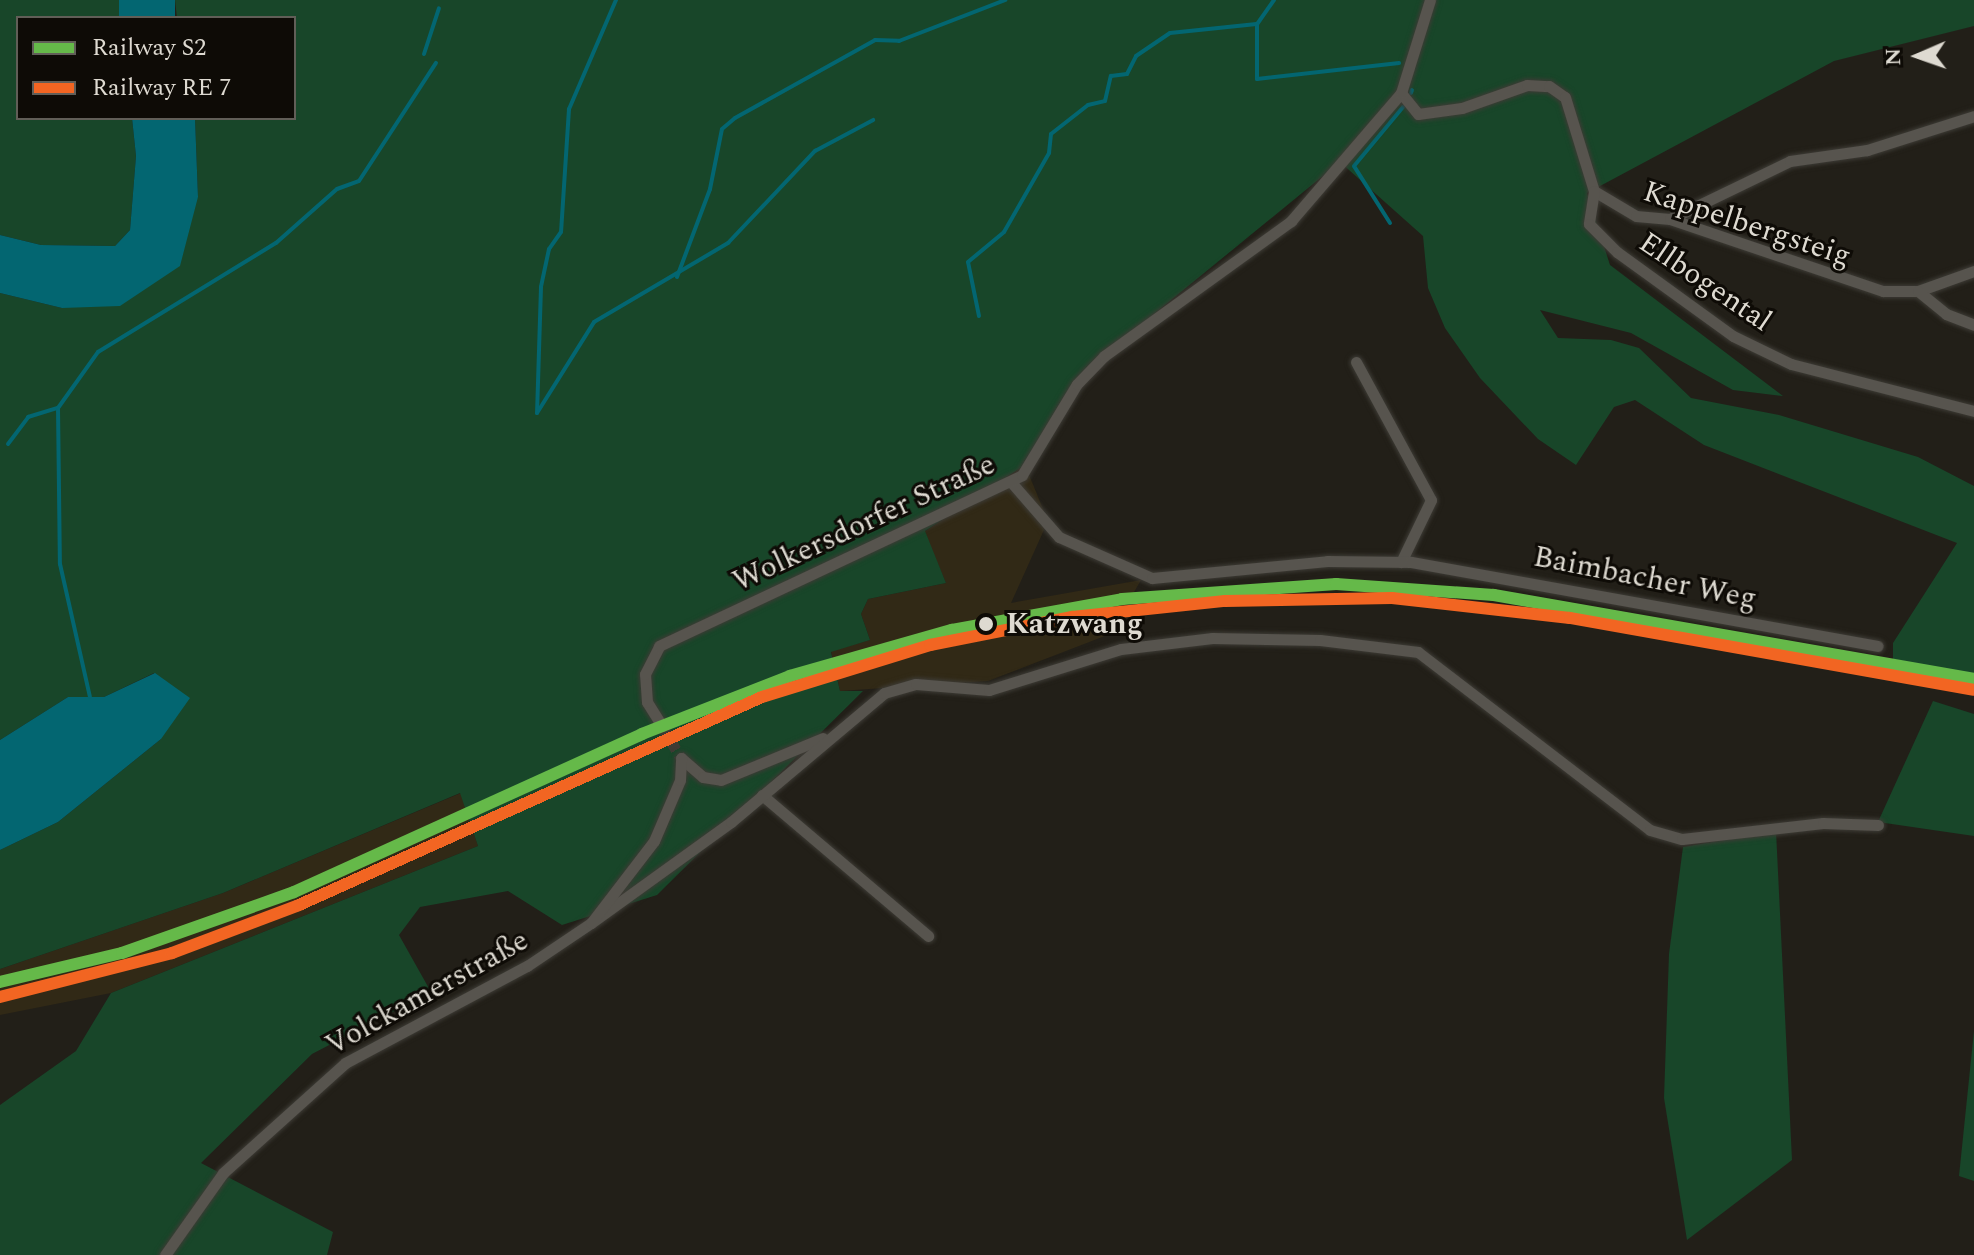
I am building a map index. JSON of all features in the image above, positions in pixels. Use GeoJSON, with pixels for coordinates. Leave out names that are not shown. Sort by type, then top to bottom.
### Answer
{"type":"FeatureCollection","features":[{"type":"Feature","properties":{"kind":"street","name":"Wolkersdorfer Straße"},"geometry":{"type":"LineString","coordinates":[[662,726],[647,702],[645,674],[659,646],[788,580],[1011,482],[1033,463],[1077,384],[1104,356],[1291,221],[1401,93],[1430,0]]}},
{"type":"Feature","properties":{"kind":"street"},"geometry":{"type":"LineString","coordinates":[[1401,93],[1418,114],[1462,108],[1527,85],[1549,86],[1565,97],[1594,191]]}},
{"type":"Feature","properties":{"kind":"street"},"geometry":{"type":"LineString","coordinates":[[1670,219],[1790,161],[1867,150],[1974,116]]}},
{"type":"Feature","properties":{"kind":"street","name":"Kappelbergsteig"},"geometry":{"type":"LineString","coordinates":[[1594,191],[1636,216],[1670,219],[1854,283],[1918,291],[1974,271]]}},
{"type":"Feature","properties":{"kind":"street","name":"Ellbogental"},"geometry":{"type":"LineString","coordinates":[[1594,191],[1589,224],[1617,252],[1733,336],[1791,364],[1907,399],[1974,411]]}},
{"type":"Feature","properties":{"kind":"street"},"geometry":{"type":"LineString","coordinates":[[1918,291],[1946,314],[1974,325]]}},
{"type":"Feature","properties":{"kind":"street"},"geometry":{"type":"LineString","coordinates":[[1356,362],[1431,500],[1401,562]]}},
{"type":"Feature","properties":{"kind":"street","name":"Baimbacher Weg"},"geometry":{"type":"LineString","coordinates":[[1011,482],[1059,537],[1152,578],[1327,561],[1401,562],[1607,593],[1878,646]]}},
{"type":"Feature","properties":{"kind":"street"},"geometry":{"type":"LineString","coordinates":[[591,923],[762,795],[859,708],[903,686],[989,690],[1121,649],[1212,638],[1320,640],[1418,652],[1650,830],[1682,839],[1823,823],[1878,825]]}},
{"type":"Feature","properties":{"kind":"street"},"geometry":{"type":"LineString","coordinates":[[591,923],[654,841],[680,780],[681,758],[703,777],[721,780],[827,736]]}},
{"type":"Feature","properties":{"kind":"street"},"geometry":{"type":"LineString","coordinates":[[762,795],[928,936]]}},
{"type":"Feature","properties":{"kind":"street","name":"Volckamerstraße"},"geometry":{"type":"LineString","coordinates":[[165,1255],[223,1173],[345,1063],[527,966],[591,923]]}},
{"type":"Feature","properties":{"kind":"shaded area"},"geometry":{"type":"Polygon","coordinates":[[[1025,465],[1048,521],[1011,603],[1141,580],[1110,634],[988,681],[840,691],[831,651],[870,640],[861,614],[868,599],[946,583],[924,532],[1025,465]]]}},
{"type":"Feature","properties":{"kind":"shaded area"},"geometry":{"type":"Polygon","coordinates":[[[461,793],[478,846],[111,993],[0,1015],[0,969],[223,893],[461,793]]]}},
{"type":"Feature","properties":{"kind":"green space"},"geometry":{"type":"Polygon","coordinates":[[[0,0],[119,0],[121,16],[16,16],[16,120],[132,120],[136,156],[130,230],[115,246],[41,245],[0,235],[0,0]]]}},
{"type":"Feature","properties":{"kind":"green space"},"geometry":{"type":"Polygon","coordinates":[[[175,0],[1974,0],[1974,26],[1834,61],[1587,193],[1610,265],[1783,396],[1733,390],[1631,333],[1540,310],[1558,338],[1611,340],[1639,348],[1691,398],[1779,415],[1918,457],[1974,486],[1974,675],[1893,659],[1893,643],[1957,543],[1704,445],[1635,400],[1614,407],[1576,465],[1538,439],[1480,378],[1445,328],[1428,288],[1423,236],[1340,162],[1083,372],[1025,465],[925,531],[946,583],[868,599],[861,614],[870,640],[831,652],[840,691],[863,691],[657,895],[562,925],[508,891],[420,907],[399,935],[431,992],[312,1054],[201,1163],[333,1232],[327,1255],[0,1255],[0,1105],[76,1051],[111,993],[478,846],[460,793],[223,893],[0,969],[0,850],[58,822],[161,739],[154,673],[104,697],[68,697],[0,740],[0,293],[62,308],[198,197],[195,120],[296,120],[296,16],[177,16],[175,0]]]}},
{"type":"Feature","properties":{"kind":"green space"},"geometry":{"type":"Polygon","coordinates":[[[1933,701],[1974,714],[1974,836],[1878,822],[1933,701]]]}},
{"type":"Feature","properties":{"kind":"green space"},"geometry":{"type":"Polygon","coordinates":[[[1776,831],[1792,1160],[1687,1240],[1664,1098],[1669,954],[1683,847],[1776,831]]]}},
{"type":"Feature","properties":{"kind":"green space"},"geometry":{"type":"Polygon","coordinates":[[[1974,1031],[1974,1181],[1959,1176],[1974,1031]]]}},
{"type":"Feature","properties":{"kind":"water"},"geometry":{"type":"Polygon","coordinates":[[[119,0],[175,0],[175,16],[119,16],[119,0]]]}},
{"type":"Feature","properties":{"kind":"water"},"geometry":{"type":"Polygon","coordinates":[[[132,120],[195,120],[198,197],[180,266],[120,306],[62,308],[0,293],[0,235],[41,245],[115,246],[130,230],[136,156],[132,120]]]}},
{"type":"Feature","properties":{"kind":"water"},"geometry":{"type":"Polygon","coordinates":[[[155,673],[190,698],[161,739],[58,822],[0,850],[0,740],[68,697],[104,697],[155,673]]]}},
{"type":"Feature","properties":{"kind":"waterway"},"geometry":{"type":"LineString","coordinates":[[616,0],[569,109],[561,232],[549,249],[541,287],[537,413],[594,322],[728,243],[815,151],[873,120]]}},
{"type":"Feature","properties":{"kind":"waterway"},"geometry":{"type":"LineString","coordinates":[[677,277],[710,189],[722,129],[735,118],[875,40],[899,41],[1005,0]]}},
{"type":"Feature","properties":{"kind":"waterway"},"geometry":{"type":"LineString","coordinates":[[1274,0],[1257,24],[1257,79],[1399,63]]}},
{"type":"Feature","properties":{"kind":"waterway"},"geometry":{"type":"LineString","coordinates":[[424,54],[439,8]]}},
{"type":"Feature","properties":{"kind":"waterway"},"geometry":{"type":"LineString","coordinates":[[979,316],[968,262],[1004,232],[1049,153],[1051,134],[1088,105],[1105,101],[1111,76],[1127,74],[1136,56],[1170,33],[1257,24]]}},
{"type":"Feature","properties":{"kind":"waterway"},"geometry":{"type":"LineString","coordinates":[[8,444],[28,417],[58,408],[98,352],[276,243],[337,189],[359,181],[436,63]]}},
{"type":"Feature","properties":{"kind":"waterway"},"geometry":{"type":"LineString","coordinates":[[1390,223],[1354,166],[1403,107]]}},
{"type":"Feature","properties":{"kind":"waterway"},"geometry":{"type":"LineString","coordinates":[[58,408],[60,564],[90,697]]}},
{"type":"Feature","properties":{"kind":"tunnel"},"geometry":{"type":"LineString","coordinates":[[662,726],[681,758]]}},
{"type":"Feature","properties":{"kind":"rail line","name":"S2"},"geometry":{"type":"LineString","coordinates":[[0,982],[122,953],[294,892],[642,734],[790,676],[952,630],[1122,599],[1336,584],[1494,595],[1974,679]]}},
{"type":"Feature","properties":{"kind":"transit line"},"geometry":{"type":"LineString","coordinates":[[0,997],[172,953],[299,905],[762,697],[930,645],[1072,617],[1225,601],[1392,598],[1570,618],[1974,690]]}},
{"type":"Feature","properties":{"kind":"place","name":"Katzwang"},"geometry":{"type":"Point","coordinates":[986,624]}}]}
